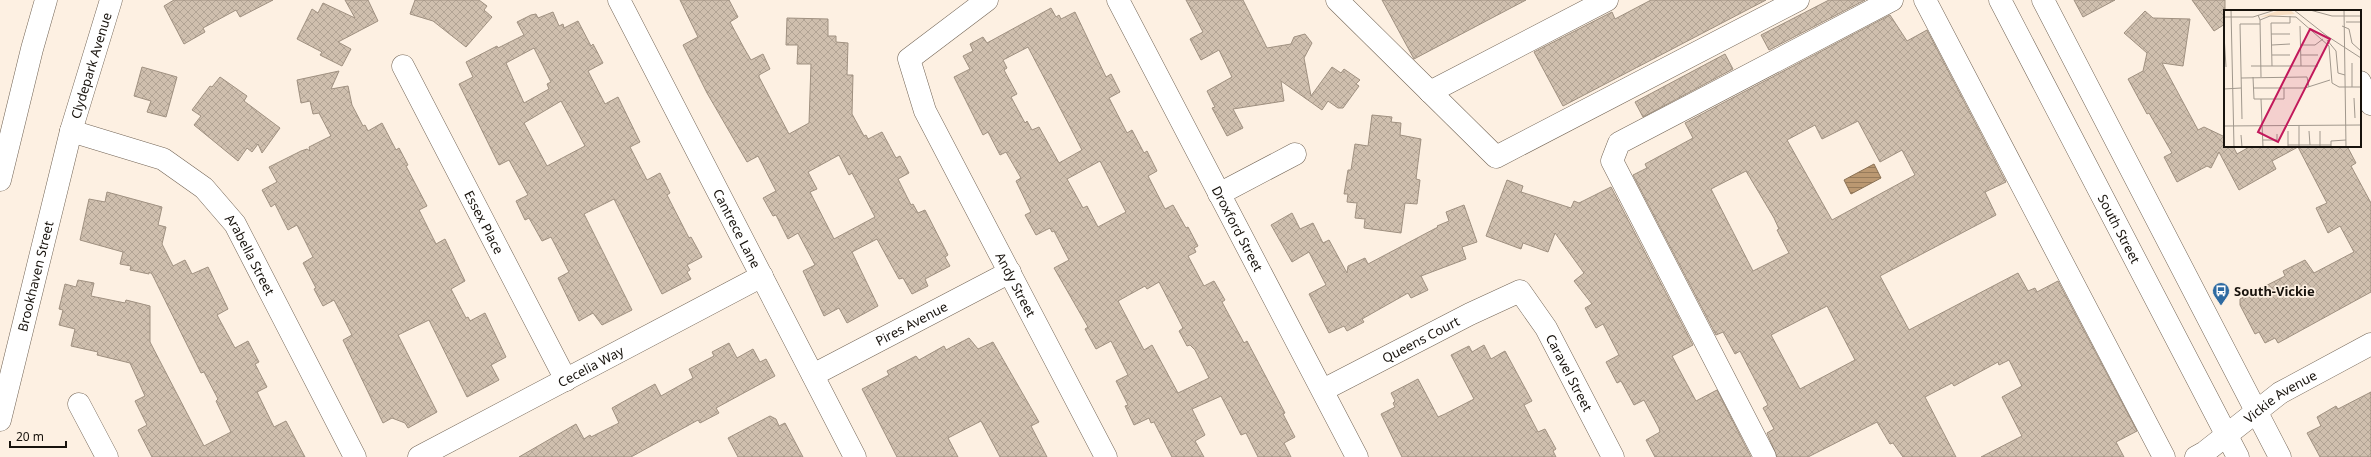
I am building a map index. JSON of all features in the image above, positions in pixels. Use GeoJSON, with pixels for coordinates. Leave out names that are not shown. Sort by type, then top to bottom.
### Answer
{"type":"FeatureCollection","features":[{"type":"Feature","properties":{"kind":"main road"},"geometry":{"type":"LineString","coordinates":[[0,180],[46,0]]}},
{"type":"Feature","properties":{"kind":"main road","name":"Clydepark Avenue"},"geometry":{"type":"LineString","coordinates":[[71,132],[111,0]]}},
{"type":"Feature","properties":{"kind":"main road","name":"Cantrece Lane"},"geometry":{"type":"LineString","coordinates":[[619,0],[855,457]]}},
{"type":"Feature","properties":{"kind":"main road","name":"Andy Street"},"geometry":{"type":"LineString","coordinates":[[987,0],[909,59],[925,111],[1106,457]]}},
{"type":"Feature","properties":{"kind":"main road","name":"Droxford Street"},"geometry":{"type":"LineString","coordinates":[[1118,0],[1357,457]]}},
{"type":"Feature","properties":{"kind":"main road"},"geometry":{"type":"LineString","coordinates":[[1337,0],[1496,156],[1798,0]]}},
{"type":"Feature","properties":{"kind":"main road"},"geometry":{"type":"LineString","coordinates":[[1765,457],[1612,161],[1619,143],[1892,0]]}},
{"type":"Feature","properties":{"kind":"main road"},"geometry":{"type":"LineString","coordinates":[[1925,0],[2164,457]]}},
{"type":"Feature","properties":{"kind":"main road","name":"South Street"},"geometry":{"type":"LineString","coordinates":[[2000,0],[2238,457]]}},
{"type":"Feature","properties":{"kind":"main road"},"geometry":{"type":"LineString","coordinates":[[2043,0],[2280,457]]}},
{"type":"Feature","properties":{"kind":"main road"},"geometry":{"type":"LineString","coordinates":[[1430,92],[1603,1]]}},
{"type":"Feature","properties":{"kind":"main road","name":"Essex Place"},"geometry":{"type":"LineString","coordinates":[[403,66],[566,380]]}},
{"type":"Feature","properties":{"kind":"main road"},"geometry":{"type":"LineString","coordinates":[[2361,84],[2371,104]]}},
{"type":"Feature","properties":{"kind":"main road","name":"Brookhaven Street"},"geometry":{"type":"LineString","coordinates":[[0,420],[71,132]]}},
{"type":"Feature","properties":{"kind":"main road","name":"Arabella Street"},"geometry":{"type":"LineString","coordinates":[[71,132],[163,158],[204,188],[235,224],[355,457]]}},
{"type":"Feature","properties":{"kind":"main road"},"geometry":{"type":"LineString","coordinates":[[1219,194],[1295,154]]}},
{"type":"Feature","properties":{"kind":"main road","name":"Pires Avenue"},"geometry":{"type":"LineString","coordinates":[[813,376],[1010,272]]}},
{"type":"Feature","properties":{"kind":"main road","name":"Cecelia Way"},"geometry":{"type":"LineString","coordinates":[[419,457],[762,276]]}},
{"type":"Feature","properties":{"kind":"main road","name":"Queens Court"},"geometry":{"type":"LineString","coordinates":[[1322,390],[1470,314],[1520,292]]}},
{"type":"Feature","properties":{"kind":"main road","name":"Caravel Street"},"geometry":{"type":"LineString","coordinates":[[1520,292],[1546,328],[1613,457]]}},
{"type":"Feature","properties":{"kind":"main road","name":"Vickie Avenue"},"geometry":{"type":"LineString","coordinates":[[2196,457],[2227,435],[2280,393],[2371,344]]}},
{"type":"Feature","properties":{"kind":"main road"},"geometry":{"type":"LineString","coordinates":[[79,404],[107,457]]}},
{"type":"Feature","properties":{"kind":"shaded area"},"geometry":{"type":"Polygon","coordinates":[[[1874,164],[1881,178],[1851,194],[1844,180],[1874,164]]]}},
{"type":"Feature","properties":{"kind":"building"},"geometry":{"type":"Polygon","coordinates":[[[174,0],[273,0],[240,17],[236,10],[203,28],[205,32],[184,44],[164,6],[174,0]]]}},
{"type":"Feature","properties":{"kind":"building"},"geometry":{"type":"Polygon","coordinates":[[[345,0],[368,0],[378,21],[338,42],[351,49],[342,66],[320,55],[322,52],[297,39],[312,9],[318,13],[323,3],[355,18],[345,0]]]}},
{"type":"Feature","properties":{"kind":"building"},"geometry":{"type":"Polygon","coordinates":[[[415,0],[479,0],[487,6],[484,10],[492,17],[466,47],[433,21],[410,14],[415,0]]]}},
{"type":"Feature","properties":{"kind":"building"},"geometry":{"type":"Polygon","coordinates":[[[680,0],[729,0],[738,17],[730,22],[751,60],[763,54],[770,69],[759,75],[759,77],[789,134],[809,123],[811,64],[797,64],[798,45],[786,45],[787,18],[828,19],[828,36],[836,36],[836,42],[848,43],[847,75],[853,75],[852,114],[864,136],[866,135],[868,139],[882,132],[896,158],[900,156],[909,173],[898,179],[911,205],[913,204],[918,213],[925,210],[948,255],[945,257],[950,266],[925,279],[928,286],[912,294],[903,278],[899,279],[877,239],[852,252],[878,306],[847,323],[839,308],[824,316],[803,271],[815,265],[798,233],[788,239],[776,215],[773,216],[763,198],[776,191],[758,156],[747,162],[707,93],[683,45],[698,37],[680,0]],[[839,155],[808,172],[817,189],[810,192],[834,239],[875,217],[852,173],[849,175],[839,155]]]}},
{"type":"Feature","properties":{"kind":"building"},"geometry":{"type":"Polygon","coordinates":[[[1186,0],[1243,0],[1267,48],[1291,44],[1294,37],[1305,34],[1312,43],[1304,58],[1311,96],[1332,67],[1341,73],[1344,69],[1360,80],[1356,84],[1359,86],[1343,108],[1338,108],[1328,101],[1322,110],[1281,81],[1284,101],[1233,109],[1243,128],[1227,136],[1212,108],[1215,107],[1207,91],[1232,77],[1219,50],[1201,60],[1190,39],[1203,32],[1186,0]]]}},
{"type":"Feature","properties":{"kind":"building"},"geometry":{"type":"Polygon","coordinates":[[[1382,0],[1526,0],[1414,59],[1382,0]]]}},
{"type":"Feature","properties":{"kind":"building"},"geometry":{"type":"Polygon","coordinates":[[[1651,0],[1766,0],[1563,106],[1534,52],[1612,12],[1615,19],[1651,0]]]}},
{"type":"Feature","properties":{"kind":"building"},"geometry":{"type":"Polygon","coordinates":[[[1829,0],[1865,0],[1769,50],[1761,35],[1829,0]]]}},
{"type":"Feature","properties":{"kind":"building"},"geometry":{"type":"Polygon","coordinates":[[[2074,0],[2115,0],[2083,17],[2074,0]]]}},
{"type":"Feature","properties":{"kind":"building"},"geometry":{"type":"Polygon","coordinates":[[[2192,0],[2225,0],[2224,25],[2214,31],[2192,0]]]}},
{"type":"Feature","properties":{"kind":"building"},"geometry":{"type":"Polygon","coordinates":[[[1051,8],[1056,17],[1059,15],[1061,19],[1075,12],[1106,77],[1111,74],[1120,92],[1109,98],[1127,133],[1132,130],[1144,153],[1147,151],[1157,171],[1148,176],[1165,209],[1173,205],[1186,228],[1188,227],[1198,246],[1194,248],[1196,252],[1188,256],[1204,286],[1214,281],[1225,300],[1222,302],[1244,343],[1247,341],[1285,413],[1283,414],[1295,437],[1284,443],[1291,457],[1258,457],[1246,433],[1241,435],[1221,396],[1192,409],[1205,435],[1195,441],[1204,457],[1172,457],[1154,422],[1151,423],[1149,418],[1134,425],[1125,406],[1128,405],[1116,381],[1128,375],[1111,341],[1096,349],[1085,329],[1088,327],[1054,268],[1069,260],[1054,231],[1052,232],[1050,228],[1036,235],[1025,215],[1031,212],[1016,181],[1021,178],[1006,152],[1000,155],[988,132],[983,135],[954,77],[970,69],[963,56],[973,51],[970,44],[983,37],[987,43],[1051,8]],[[1028,47],[1003,60],[1007,68],[1004,70],[1017,94],[1011,97],[1025,123],[1027,121],[1032,130],[1039,127],[1059,163],[1082,150],[1028,47]],[[1100,161],[1067,179],[1083,208],[1087,206],[1098,227],[1126,212],[1100,161]],[[1159,282],[1147,289],[1145,286],[1118,301],[1144,350],[1152,345],[1178,393],[1209,378],[1195,350],[1190,345],[1187,346],[1179,331],[1183,328],[1159,282]]]}},
{"type":"Feature","properties":{"kind":"building"},"geometry":{"type":"Polygon","coordinates":[[[2145,11],[2153,18],[2190,19],[2183,66],[2162,63],[2198,130],[2204,127],[2224,137],[2224,147],[2234,147],[2237,154],[2249,147],[2298,147],[2272,161],[2276,169],[2239,190],[2219,152],[2211,168],[2207,166],[2177,182],[2164,157],[2172,153],[2149,113],[2147,114],[2128,79],[2143,71],[2147,53],[2124,33],[2145,11]]]}},
{"type":"Feature","properties":{"kind":"building"},"geometry":{"type":"Polygon","coordinates":[[[553,12],[559,26],[563,24],[564,28],[578,21],[591,46],[593,44],[603,63],[588,71],[605,104],[618,97],[640,142],[630,147],[647,180],[660,173],[670,193],[667,195],[689,238],[691,237],[702,257],[687,265],[690,270],[687,272],[691,279],[662,294],[614,199],[584,214],[632,310],[602,325],[593,313],[579,321],[558,278],[569,272],[551,237],[542,241],[529,218],[525,220],[516,201],[528,195],[509,160],[499,165],[459,84],[473,77],[466,62],[497,46],[498,48],[524,35],[517,22],[536,14],[538,18],[553,12]],[[534,48],[506,63],[524,103],[549,89],[547,84],[551,82],[534,48]],[[561,101],[524,123],[547,166],[585,146],[561,101]]]}},
{"type":"Feature","properties":{"kind":"building"},"geometry":{"type":"Polygon","coordinates":[[[1890,15],[1907,41],[1927,30],[2006,182],[1985,192],[1996,215],[1880,276],[1909,330],[2018,273],[2028,291],[2035,288],[2037,292],[2058,281],[2137,431],[2116,442],[2124,457],[1981,457],[2022,436],[2002,397],[2022,386],[2009,360],[1999,365],[1998,362],[1954,386],[1952,383],[1925,397],[1956,457],[1903,457],[1893,443],[1890,444],[1877,422],[1808,457],[1777,457],[1767,433],[1774,429],[1763,408],[1768,405],[1740,351],[1735,354],[1723,332],[1716,335],[1633,175],[1647,168],[1645,164],[1693,138],[1685,123],[1890,15]],[[1858,121],[1822,139],[1815,125],[1787,140],[1832,220],[1915,175],[1902,150],[1880,162],[1858,121]],[[1746,171],[1711,189],[1753,271],[1789,253],[1777,230],[1779,229],[1774,218],[1746,171]],[[1827,306],[1771,335],[1800,389],[1855,360],[1827,306]]]}},
{"type":"Feature","properties":{"kind":"building"},"geometry":{"type":"Polygon","coordinates":[[[1725,54],[1733,69],[1643,117],[1635,102],[1725,54]]]}},
{"type":"Feature","properties":{"kind":"building"},"geometry":{"type":"Polygon","coordinates":[[[142,67],[177,77],[166,117],[147,112],[151,101],[134,96],[142,67]]]}},
{"type":"Feature","properties":{"kind":"building"},"geometry":{"type":"Polygon","coordinates":[[[339,71],[331,89],[348,86],[352,105],[363,126],[365,125],[368,131],[382,123],[396,150],[399,148],[408,165],[406,166],[427,206],[419,210],[436,244],[445,239],[465,281],[451,289],[466,318],[468,317],[470,321],[485,313],[506,357],[491,365],[499,380],[467,397],[429,320],[398,335],[437,412],[408,428],[405,423],[392,418],[383,423],[343,340],[352,335],[334,300],[323,306],[314,289],[316,288],[303,263],[313,257],[297,225],[288,230],[275,204],[271,207],[262,190],[277,182],[269,167],[301,151],[307,149],[310,151],[309,147],[331,136],[319,113],[313,114],[310,101],[301,103],[297,80],[339,71]]]}},
{"type":"Feature","properties":{"kind":"building"},"geometry":{"type":"Polygon","coordinates":[[[220,77],[247,96],[244,101],[280,128],[262,153],[258,144],[252,152],[247,148],[238,161],[194,125],[201,116],[192,110],[210,86],[212,87],[220,77]]]}},
{"type":"Feature","properties":{"kind":"building"},"geometry":{"type":"Polygon","coordinates":[[[1372,115],[1392,117],[1391,122],[1401,123],[1400,135],[1421,139],[1416,179],[1420,180],[1417,204],[1405,203],[1401,233],[1364,228],[1365,219],[1355,218],[1357,203],[1347,202],[1348,194],[1344,194],[1348,170],[1351,170],[1355,144],[1368,146],[1372,115]]]}},
{"type":"Feature","properties":{"kind":"building"},"geometry":{"type":"Polygon","coordinates":[[[2298,147],[2348,147],[2356,163],[2351,166],[2371,203],[2371,292],[2278,343],[2275,338],[2265,343],[2259,332],[2255,334],[2240,305],[2240,299],[2285,276],[2283,271],[2305,260],[2314,273],[2354,252],[2340,226],[2328,233],[2316,208],[2327,203],[2298,147]]]}},
{"type":"Feature","properties":{"kind":"building"},"geometry":{"type":"Polygon","coordinates":[[[1507,180],[1523,186],[1521,192],[1571,208],[1574,201],[1579,203],[1611,187],[1693,345],[1672,356],[1696,401],[1717,390],[1751,457],[1655,457],[1646,440],[1660,432],[1659,428],[1644,400],[1634,405],[1621,381],[1617,383],[1606,362],[1619,355],[1603,324],[1596,328],[1585,308],[1592,304],[1574,281],[1584,273],[1555,233],[1548,252],[1523,243],[1521,249],[1486,236],[1507,180]]]}},
{"type":"Feature","properties":{"kind":"building"},"geometry":{"type":"Polygon","coordinates":[[[107,192],[162,207],[158,225],[166,227],[162,244],[173,266],[185,260],[192,274],[208,267],[228,309],[217,315],[235,348],[248,341],[259,362],[255,364],[267,387],[257,392],[274,427],[286,421],[305,457],[152,457],[138,430],[147,425],[135,401],[145,396],[130,363],[97,355],[98,352],[71,346],[75,329],[59,325],[63,310],[59,309],[65,284],[76,287],[78,280],[94,283],[91,296],[125,303],[126,300],[150,306],[150,342],[204,446],[231,432],[216,401],[218,399],[204,372],[201,373],[152,274],[149,272],[149,274],[130,270],[131,266],[120,264],[123,252],[80,240],[89,199],[105,202],[107,192]]]}},
{"type":"Feature","properties":{"kind":"building"},"geometry":{"type":"Polygon","coordinates":[[[1464,205],[1477,242],[1462,247],[1466,259],[1421,276],[1428,290],[1411,298],[1408,293],[1362,319],[1364,322],[1347,331],[1344,326],[1329,333],[1309,294],[1326,285],[1309,252],[1292,262],[1271,225],[1292,213],[1300,229],[1313,223],[1323,243],[1329,240],[1347,273],[1348,266],[1365,258],[1368,264],[1438,227],[1437,226],[1449,221],[1446,212],[1464,205]]]}},
{"type":"Feature","properties":{"kind":"building"},"geometry":{"type":"Polygon","coordinates":[[[969,338],[978,349],[993,342],[1039,422],[1031,426],[1047,457],[1000,457],[981,421],[948,438],[958,457],[897,457],[862,389],[889,375],[887,371],[916,356],[919,360],[944,346],[946,350],[969,338]]]}},
{"type":"Feature","properties":{"kind":"building"},"geometry":{"type":"Polygon","coordinates":[[[729,343],[737,358],[753,349],[760,362],[766,359],[775,376],[716,408],[719,413],[700,423],[698,420],[631,457],[519,457],[576,424],[584,439],[619,423],[612,408],[655,384],[661,396],[693,378],[689,369],[714,356],[712,352],[729,343]]]}},
{"type":"Feature","properties":{"kind":"building"},"geometry":{"type":"Polygon","coordinates":[[[1484,345],[1491,359],[1505,351],[1532,401],[1524,405],[1538,432],[1545,429],[1556,449],[1553,451],[1556,457],[1402,457],[1381,414],[1395,407],[1393,403],[1395,401],[1391,393],[1418,379],[1438,417],[1445,414],[1474,399],[1451,355],[1469,346],[1472,352],[1484,345]]]}},
{"type":"Feature","properties":{"kind":"building"},"geometry":{"type":"Polygon","coordinates":[[[2371,392],[2371,457],[2320,457],[2307,433],[2321,426],[2317,417],[2336,406],[2338,409],[2371,392]]]}},
{"type":"Feature","properties":{"kind":"building"},"geometry":{"type":"Polygon","coordinates":[[[770,416],[776,419],[779,426],[785,423],[803,457],[738,457],[728,438],[770,416]]]}},
{"type":"Feature","properties":{"kind":"place","name":"South-Vickie"},"geometry":{"type":"Point","coordinates":[2221,306]}}]}
